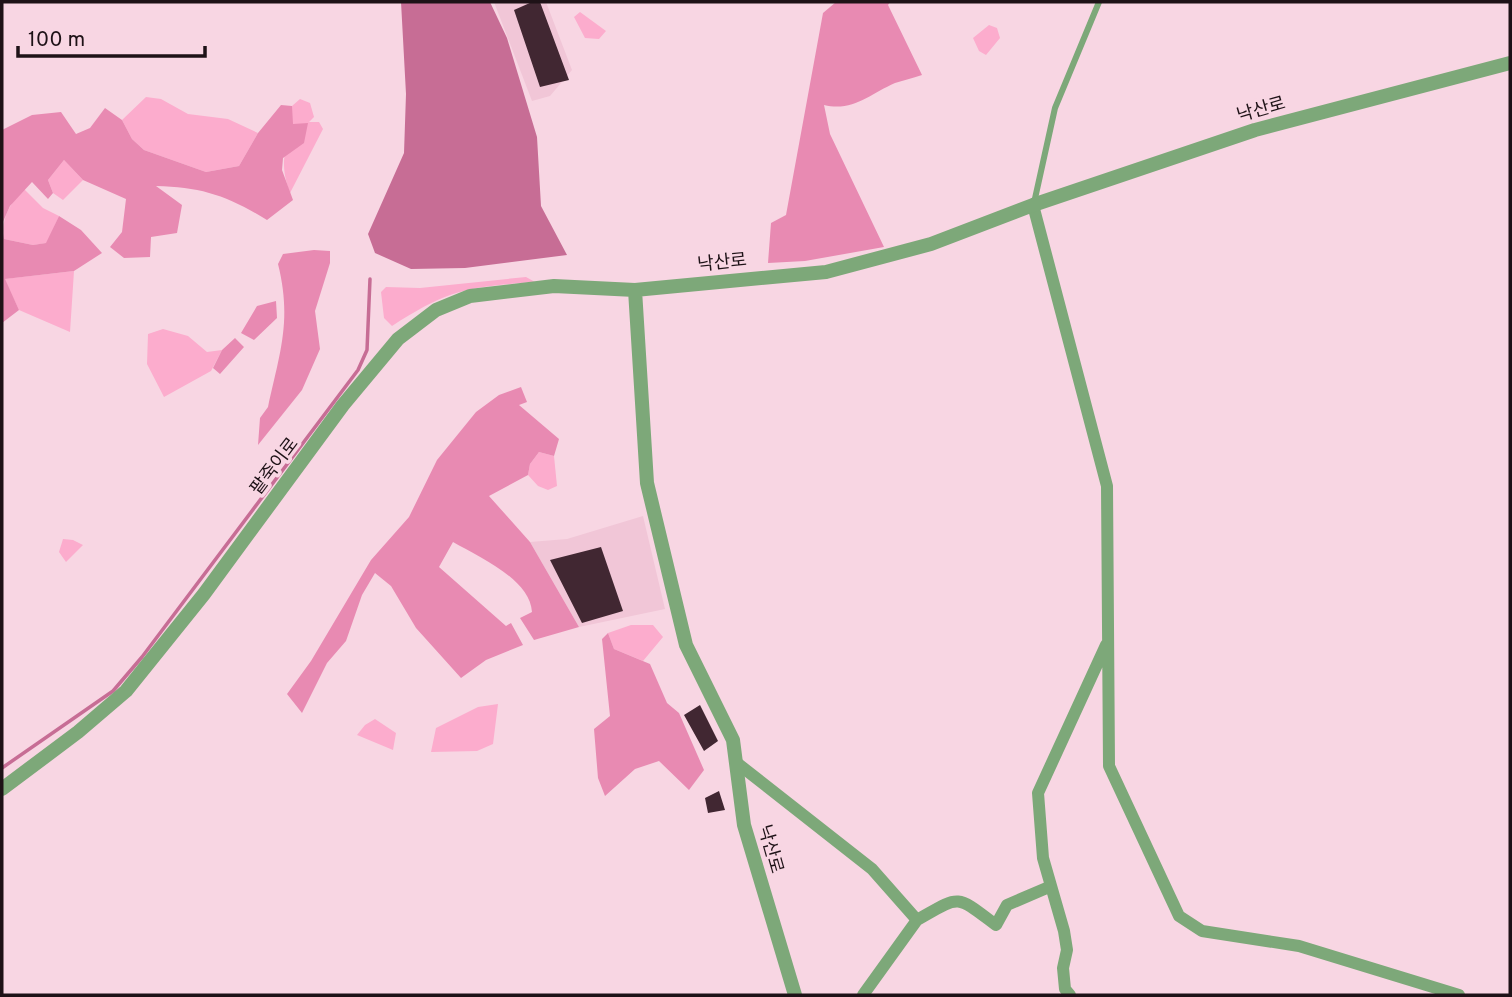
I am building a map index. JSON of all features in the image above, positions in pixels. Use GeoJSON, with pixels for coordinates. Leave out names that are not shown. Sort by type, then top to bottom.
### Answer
{"type":"FeatureCollection","features":[{"type":"Feature","properties":{"kind":"street","name":"낙산로"},"geometry":{"type":"LineString","coordinates":[[795,995],[744,825],[733,740],[686,645],[647,483],[635,290],[826,272],[931,244],[1033,205],[1255,130],[1510,63]]}},
{"type":"Feature","properties":{"kind":"street"},"geometry":{"type":"LineString","coordinates":[[1033,205],[1107,486],[1109,766],[1179,916],[1202,931],[1298,946],[1434,992],[1459,995]]}},
{"type":"Feature","properties":{"kind":"street","name":"팥죽이로"},"geometry":{"type":"LineString","coordinates":[[2,789],[78,732],[126,691],[204,594],[343,405],[398,339],[436,310],[470,296],[554,286],[635,290]]}},
{"type":"Feature","properties":{"kind":"street"},"geometry":{"type":"LineString","coordinates":[[1070,995],[1065,989],[1063,968],[1067,950],[1043,858],[1038,793],[1107,642]]}},
{"type":"Feature","properties":{"kind":"street"},"geometry":{"type":"LineString","coordinates":[[737,764],[872,869],[917,920]]}},
{"type":"Feature","properties":{"kind":"street"},"geometry":{"type":"LineString","coordinates":[[863,995],[917,920],[952,900],[964,901],[996,925],[1007,905],[1049,887]]}},
{"type":"Feature","properties":{"kind":"lane"},"geometry":{"type":"LineString","coordinates":[[1033,205],[1055,108],[1098,2]]}},
{"type":"Feature","properties":{"kind":"shaded area"},"geometry":{"type":"Polygon","coordinates":[[[401,2],[490,2],[507,38],[537,137],[541,206],[567,255],[465,268],[411,269],[375,253],[368,234],[404,153],[406,94],[401,2]]]}},
{"type":"Feature","properties":{"kind":"shaded area"},"geometry":{"type":"Polygon","coordinates":[[[494,2],[546,2],[572,70],[550,96],[532,101],[494,2]]]}},
{"type":"Feature","properties":{"kind":"shaded area"},"geometry":{"type":"Polygon","coordinates":[[[836,2],[890,2],[888,5],[922,75],[895,83],[853,104],[834,107],[824,105],[830,134],[884,247],[805,261],[768,263],[771,223],[786,215],[823,13],[836,2]]]}},
{"type":"Feature","properties":{"kind":"shaded area"},"geometry":{"type":"Polygon","coordinates":[[[580,12],[606,31],[599,39],[585,38],[574,17],[580,12]]]}},
{"type":"Feature","properties":{"kind":"shaded area"},"geometry":{"type":"Polygon","coordinates":[[[989,25],[997,28],[1000,38],[986,55],[979,51],[973,38],[989,25]]]}},
{"type":"Feature","properties":{"kind":"shaded area"},"geometry":{"type":"Polygon","coordinates":[[[146,97],[161,99],[188,114],[228,119],[258,133],[239,166],[206,172],[144,150],[132,139],[122,120],[146,97]]]}},
{"type":"Feature","properties":{"kind":"shaded area"},"geometry":{"type":"Polygon","coordinates":[[[300,99],[310,103],[314,117],[309,122],[319,122],[323,129],[290,193],[284,158],[292,106],[300,99]]]}},
{"type":"Feature","properties":{"kind":"shaded area"},"geometry":{"type":"Polygon","coordinates":[[[281,105],[292,106],[293,124],[308,123],[304,143],[283,158],[282,170],[293,200],[267,220],[214,194],[187,188],[156,186],[182,205],[177,233],[151,237],[150,257],[124,258],[110,247],[122,232],[126,199],[83,180],[64,160],[48,180],[53,193],[48,199],[32,182],[10,206],[2,224],[2,130],[32,115],[61,112],[76,134],[90,128],[105,108],[122,120],[132,139],[144,150],[206,172],[239,166],[258,133],[281,105]]]}},
{"type":"Feature","properties":{"kind":"shaded area"},"geometry":{"type":"Polygon","coordinates":[[[64,160],[83,180],[63,200],[53,193],[48,180],[64,160]]]}},
{"type":"Feature","properties":{"kind":"shaded area"},"geometry":{"type":"Polygon","coordinates":[[[23,188],[43,208],[59,216],[47,243],[33,245],[4,239],[5,218],[23,188]]]}},
{"type":"Feature","properties":{"kind":"shaded area"},"geometry":{"type":"Polygon","coordinates":[[[59,216],[81,230],[102,253],[74,271],[5,279],[19,310],[2,323],[2,227],[4,239],[33,245],[46,243],[59,216]]]}},
{"type":"Feature","properties":{"kind":"shaded area"},"geometry":{"type":"Polygon","coordinates":[[[330,251],[330,263],[315,311],[320,349],[302,390],[258,445],[260,418],[268,407],[283,336],[284,302],[278,264],[283,254],[330,251]]]}},
{"type":"Feature","properties":{"kind":"shaded area"},"geometry":{"type":"Polygon","coordinates":[[[74,271],[70,332],[19,310],[4,279],[74,271]]]}},
{"type":"Feature","properties":{"kind":"shaded area"},"geometry":{"type":"Polygon","coordinates":[[[526,277],[535,282],[460,292],[429,304],[392,326],[384,318],[381,292],[386,287],[420,288],[526,277]]]}},
{"type":"Feature","properties":{"kind":"shaded area"},"geometry":{"type":"Polygon","coordinates":[[[276,301],[277,318],[254,340],[241,333],[257,306],[276,301]]]}},
{"type":"Feature","properties":{"kind":"shaded area"},"geometry":{"type":"Polygon","coordinates":[[[163,329],[188,336],[207,352],[222,350],[211,371],[164,397],[147,364],[148,334],[163,329]]]}},
{"type":"Feature","properties":{"kind":"shaded area"},"geometry":{"type":"Polygon","coordinates":[[[235,338],[244,347],[220,374],[213,368],[222,350],[235,338]]]}},
{"type":"Feature","properties":{"kind":"shaded area"},"geometry":{"type":"Polygon","coordinates":[[[521,387],[527,402],[519,405],[559,439],[554,456],[539,452],[530,464],[528,475],[489,496],[530,542],[579,627],[534,640],[520,618],[532,612],[522,589],[502,570],[453,542],[439,567],[506,626],[511,623],[523,645],[486,660],[461,678],[416,628],[391,586],[375,573],[362,595],[346,641],[327,663],[302,713],[287,694],[311,661],[371,560],[409,517],[437,460],[476,412],[499,395],[521,387]]]}},
{"type":"Feature","properties":{"kind":"shaded area"},"geometry":{"type":"Polygon","coordinates":[[[539,452],[554,456],[557,486],[548,490],[538,486],[528,475],[530,464],[539,452]]]}},
{"type":"Feature","properties":{"kind":"shaded area"},"geometry":{"type":"Polygon","coordinates":[[[643,516],[665,609],[579,627],[530,542],[567,539],[643,516]]]}},
{"type":"Feature","properties":{"kind":"shaded area"},"geometry":{"type":"Polygon","coordinates":[[[63,539],[83,545],[66,562],[59,552],[63,539]]]}},
{"type":"Feature","properties":{"kind":"shaded area"},"geometry":{"type":"Polygon","coordinates":[[[631,625],[653,625],[663,637],[643,661],[614,649],[608,633],[631,625]]]}},
{"type":"Feature","properties":{"kind":"shaded area"},"geometry":{"type":"Polygon","coordinates":[[[608,633],[614,649],[650,664],[667,703],[679,713],[704,770],[689,790],[659,761],[635,769],[605,796],[598,778],[594,729],[610,716],[602,639],[608,633]]]}},
{"type":"Feature","properties":{"kind":"shaded area"},"geometry":{"type":"Polygon","coordinates":[[[498,704],[493,744],[477,751],[431,752],[436,728],[478,707],[498,704]]]}},
{"type":"Feature","properties":{"kind":"shaded area"},"geometry":{"type":"Polygon","coordinates":[[[375,719],[396,733],[393,750],[357,735],[365,725],[375,719]]]}},
{"type":"Feature","properties":{"kind":"building"},"geometry":{"type":"Polygon","coordinates":[[[532,2],[540,2],[569,80],[540,87],[514,10],[532,2]]]}},
{"type":"Feature","properties":{"kind":"building"},"geometry":{"type":"Polygon","coordinates":[[[601,547],[623,611],[582,623],[550,560],[601,547]]]}},
{"type":"Feature","properties":{"kind":"building"},"geometry":{"type":"Polygon","coordinates":[[[700,705],[718,741],[704,751],[684,715],[700,705]]]}},
{"type":"Feature","properties":{"kind":"building"},"geometry":{"type":"Polygon","coordinates":[[[719,791],[725,810],[708,813],[705,798],[719,791]]]}},
{"type":"Feature","properties":{"kind":"waterway"},"geometry":{"type":"LineString","coordinates":[[2,768],[113,691],[142,657],[358,370],[367,350],[370,279]]}}]}
